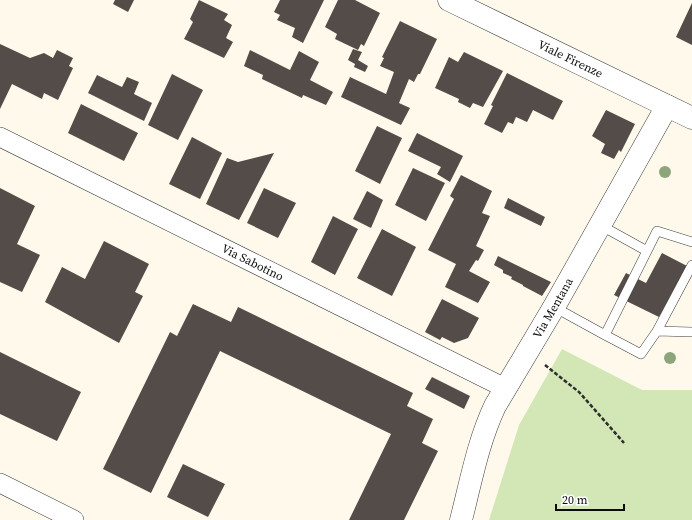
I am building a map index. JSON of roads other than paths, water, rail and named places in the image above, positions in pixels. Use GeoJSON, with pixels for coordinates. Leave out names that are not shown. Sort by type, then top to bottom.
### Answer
{"type":"FeatureCollection","features":[{"type":"Feature","properties":{"kind":"street","name":"Viale Firenze"},"geometry":{"type":"LineString","coordinates":[[449,0],[692,118]]}},
{"type":"Feature","properties":{"kind":"street","name":"Via Mentana"},"geometry":{"type":"LineString","coordinates":[[461,520],[476,454],[494,406],[554,307],[667,106]]}},
{"type":"Feature","properties":{"kind":"street","name":"Via Sabotino"},"geometry":{"type":"LineString","coordinates":[[0,137],[505,388]]}},
{"type":"Feature","properties":{"kind":"street"},"geometry":{"type":"LineString","coordinates":[[0,483],[74,520]]}},
{"type":"Feature","properties":{"kind":"lane"},"geometry":{"type":"LineString","coordinates":[[600,225],[647,251]]}},
{"type":"Feature","properties":{"kind":"lane"},"geometry":{"type":"LineString","coordinates":[[605,335],[657,231],[692,242]]}},
{"type":"Feature","properties":{"kind":"lane"},"geometry":{"type":"LineString","coordinates":[[554,307],[641,354],[657,331],[692,265]]}},
{"type":"Feature","properties":{"kind":"lane"},"geometry":{"type":"LineString","coordinates":[[657,331],[692,332]]}}]}
